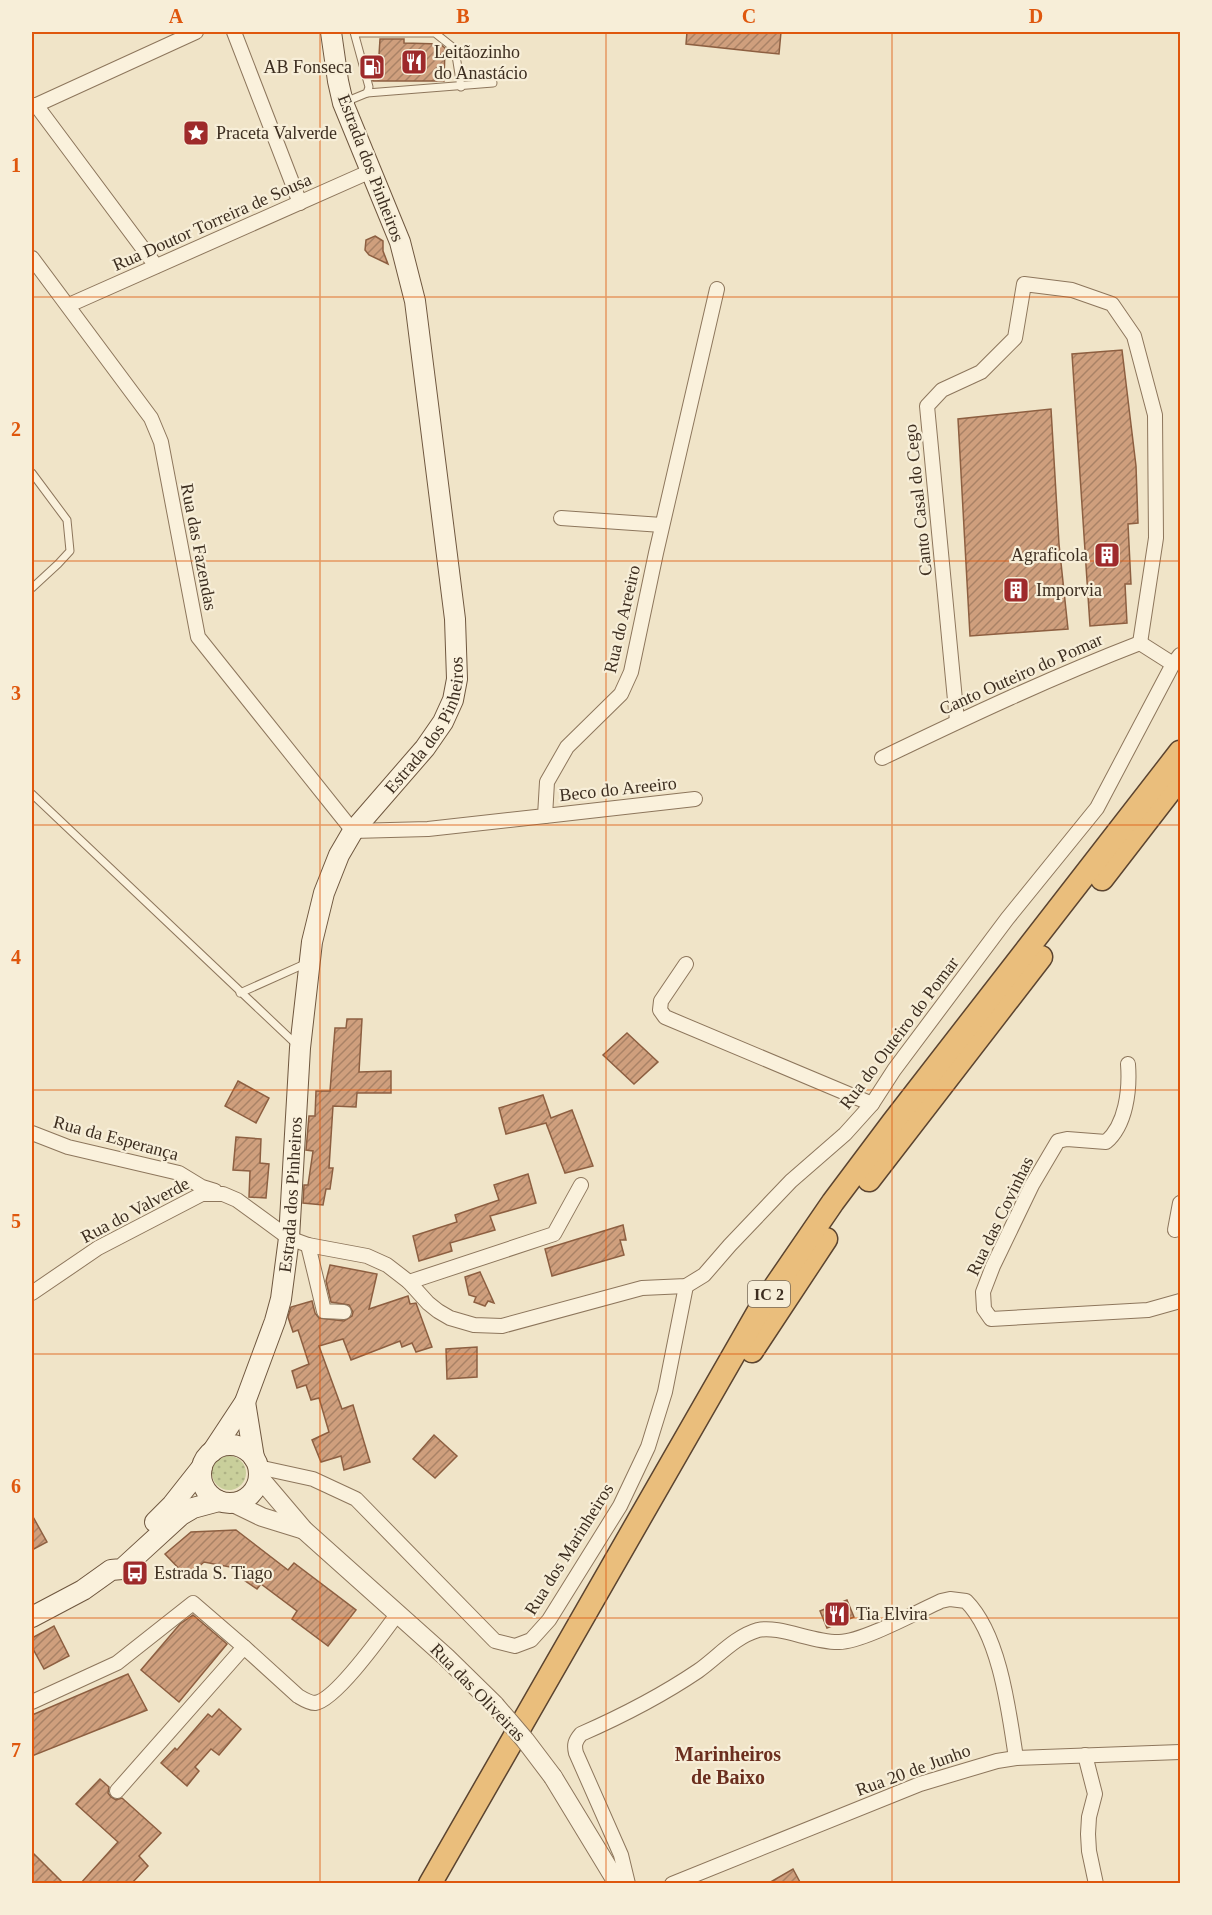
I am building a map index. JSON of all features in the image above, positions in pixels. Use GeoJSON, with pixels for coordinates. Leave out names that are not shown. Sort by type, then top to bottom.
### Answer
{"type":"FeatureCollection","features":[{"type":"Feature","properties":{"kind":"highway","name":"IC 2"},"geometry":{"type":"LineString","coordinates":[[430,1884],[767,1298],[833,1202],[893,1122],[1180,752]]}},
{"type":"Feature","properties":{"kind":"highway","name":"IC 2"},"geometry":{"type":"LineString","coordinates":[[447,1884],[714,1417],[764,1332],[810,1262],[898,1142],[1180,778]]}},
{"type":"Feature","properties":{"kind":"main road","name":"Estrada dos Pinheiros"},"geometry":{"type":"LineString","coordinates":[[111,1570],[114,1560],[172,1505],[207,1460],[244,1402],[275,1321],[299,1242],[300,1048],[309,962],[324,893],[339,855],[353,831],[435,734],[453,700],[457,680],[455,620],[415,301],[400,242],[343,103],[331,32]]}},
{"type":"Feature","properties":{"kind":"main road"},"geometry":{"type":"LineString","coordinates":[[32,1617],[83,1590],[111,1570],[122,1569],[182,1515],[193,1508],[242,1500],[250,1495],[256,1487],[257,1467],[244,1402]]}},
{"type":"Feature","properties":{"kind":"main road"},"geometry":{"type":"LineString","coordinates":[[226,1502],[207,1491],[203,1484],[207,1460],[221,1447],[239,1447],[257,1467]]}},
{"type":"Feature","properties":{"kind":"street"},"geometry":{"type":"LineString","coordinates":[[156,266],[34,106],[196,32]]}},
{"type":"Feature","properties":{"kind":"street"},"geometry":{"type":"LineString","coordinates":[[234,32],[300,203]]}},
{"type":"Feature","properties":{"kind":"street","name":"Rua Doutor Torreira de Sousa"},"geometry":{"type":"LineString","coordinates":[[69,305],[371,171]]}},
{"type":"Feature","properties":{"kind":"street","name":"Rua das Fazendas"},"geometry":{"type":"LineString","coordinates":[[32,258],[151,417],[161,442],[198,637],[353,831]]}},
{"type":"Feature","properties":{"kind":"street","name":"Canto Casal do Cego"},"geometry":{"type":"LineString","coordinates":[[957,721],[927,406],[942,390],[981,372],[1015,338],[1024,284],[1072,290],[1112,304],[1134,336],[1155,415],[1156,538],[1140,643]]}},
{"type":"Feature","properties":{"kind":"street","name":"Rua do Areeiro"},"geometry":{"type":"LineString","coordinates":[[545,816],[547,782],[567,747],[621,694],[631,672],[662,525],[717,289]]}},
{"type":"Feature","properties":{"kind":"street"},"geometry":{"type":"LineString","coordinates":[[561,518],[662,525]]}},
{"type":"Feature","properties":{"kind":"street"},"geometry":{"type":"LineString","coordinates":[[1140,643],[1177,659]]}},
{"type":"Feature","properties":{"kind":"street","name":"Canto Outeiro do Pomar"},"geometry":{"type":"LineString","coordinates":[[882,758],[957,721],[1140,643]]}},
{"type":"Feature","properties":{"kind":"street","name":"Rua do Outeiro do Pomar"},"geometry":{"type":"LineString","coordinates":[[686,1286],[704,1275],[791,1181],[845,1134],[872,1104],[894,1070],[1007,919],[1097,808],[1177,659]]}},
{"type":"Feature","properties":{"kind":"street","name":"Beco do Areeiro"},"geometry":{"type":"LineString","coordinates":[[545,816],[695,799]]}},
{"type":"Feature","properties":{"kind":"street"},"geometry":{"type":"LineString","coordinates":[[353,831],[428,829],[545,816]]}},
{"type":"Feature","properties":{"kind":"street"},"geometry":{"type":"LineString","coordinates":[[686,964],[661,1001],[660,1010],[664,1017],[872,1104]]}},
{"type":"Feature","properties":{"kind":"street","name":"Rua das Covinhas"},"geometry":{"type":"LineString","coordinates":[[1128,1064],[1129,1080],[1126,1102],[1114,1136],[1106,1142],[1067,1139],[1058,1141],[1032,1185],[993,1266],[984,1292],[984,1309],[991,1319],[1148,1310],[1180,1301]]}},
{"type":"Feature","properties":{"kind":"street","name":"Rua da Esperança"},"geometry":{"type":"LineString","coordinates":[[32,1133],[68,1147],[179,1173],[202,1187],[223,1194]]}},
{"type":"Feature","properties":{"kind":"street"},"geometry":{"type":"LineString","coordinates":[[409,1282],[555,1234],[581,1185]]}},
{"type":"Feature","properties":{"kind":"street","name":"Rua do Valverde"},"geometry":{"type":"LineString","coordinates":[[32,1293],[98,1248],[202,1194],[223,1194]]}},
{"type":"Feature","properties":{"kind":"street"},"geometry":{"type":"LineString","coordinates":[[223,1194],[237,1200],[299,1242],[367,1256],[387,1265],[409,1282],[418,1294],[433,1307],[450,1318],[474,1325],[502,1326],[642,1288],[686,1286]]}},
{"type":"Feature","properties":{"kind":"street"},"geometry":{"type":"LineString","coordinates":[[1176,1230],[1180,1203]]}},
{"type":"Feature","properties":{"kind":"street"},"geometry":{"type":"LineString","coordinates":[[299,1242],[324,1311],[344,1312]]}},
{"type":"Feature","properties":{"kind":"street","name":"Rua dos Marinheiros"},"geometry":{"type":"LineString","coordinates":[[257,1467],[314,1479],[356,1499],[495,1641],[515,1646],[531,1640],[554,1611],[620,1506],[648,1447],[665,1392],[686,1286]]}},
{"type":"Feature","properties":{"kind":"street","name":"Rua das Oliveiras"},"geometry":{"type":"LineString","coordinates":[[257,1467],[304,1530],[454,1665],[525,1740],[553,1777],[618,1884]]}},
{"type":"Feature","properties":{"kind":"street"},"geometry":{"type":"LineString","coordinates":[[226,1502],[262,1517],[304,1530]]}},
{"type":"Feature","properties":{"kind":"street"},"geometry":{"type":"LineString","coordinates":[[628,1884],[621,1855],[576,1753],[574,1746],[576,1739],[581,1734],[651,1701],[698,1671],[728,1646],[759,1630],[772,1630],[821,1642],[842,1642],[858,1638],[941,1601],[950,1599],[966,1601],[983,1626],[1000,1673],[1016,1758]]}},
{"type":"Feature","properties":{"kind":"street"},"geometry":{"type":"LineString","coordinates":[[32,1702],[117,1663],[193,1603],[298,1696],[307,1702],[315,1703],[338,1689],[398,1614]]}},
{"type":"Feature","properties":{"kind":"street"},"geometry":{"type":"LineString","coordinates":[[117,1791],[244,1647]]}},
{"type":"Feature","properties":{"kind":"street","name":"Rua 20 de Junho"},"geometry":{"type":"LineString","coordinates":[[672,1884],[920,1784],[997,1761],[1016,1758],[1180,1752]]}},
{"type":"Feature","properties":{"kind":"street"},"geometry":{"type":"LineString","coordinates":[[1085,1755],[1095,1794],[1089,1817],[1088,1834],[1096,1884]]}},
{"type":"Feature","properties":{"kind":"lane"},"geometry":{"type":"LineString","coordinates":[[367,93],[368,82],[355,32],[435,33],[455,49],[461,87]]}},
{"type":"Feature","properties":{"kind":"lane"},"geometry":{"type":"LineString","coordinates":[[343,103],[367,93],[493,84]]}},
{"type":"Feature","properties":{"kind":"lane"},"geometry":{"type":"LineString","coordinates":[[32,473],[67,520],[70,551],[32,588]]}},
{"type":"Feature","properties":{"kind":"lane"},"geometry":{"type":"LineString","coordinates":[[32,794],[300,1048]]}},
{"type":"Feature","properties":{"kind":"lane"},"geometry":{"type":"LineString","coordinates":[[240,993],[309,962]]}},
{"type":"Feature","properties":{"kind":"green space"},"geometry":{"type":"Polygon","coordinates":[[[229,1456],[241,1461],[246,1473],[241,1485],[229,1490],[217,1485],[212,1473],[217,1461],[229,1456]]]}},
{"type":"Feature","properties":{"kind":"building"},"geometry":{"type":"Polygon","coordinates":[[[687,32],[781,32],[779,54],[686,44],[687,32]]]}},
{"type":"Feature","properties":{"kind":"building","name":"Leitãozinho do Anastácio"},"geometry":{"type":"Polygon","coordinates":[[[380,39],[404,39],[404,43],[440,44],[445,48],[444,81],[373,81],[367,58],[379,55],[380,39]]]}},
{"type":"Feature","properties":{"kind":"building"},"geometry":{"type":"Polygon","coordinates":[[[375,236],[383,241],[383,251],[388,264],[369,255],[365,250],[366,240],[375,236]]]}},
{"type":"Feature","properties":{"kind":"building"},"geometry":{"type":"Polygon","coordinates":[[[1122,350],[1136,466],[1138,523],[1128,524],[1131,584],[1125,584],[1127,623],[1090,626],[1072,354],[1122,350]]]}},
{"type":"Feature","properties":{"kind":"building"},"geometry":{"type":"Polygon","coordinates":[[[1051,409],[1059,544],[1068,629],[970,636],[958,419],[1051,409]]]}},
{"type":"Feature","properties":{"kind":"building"},"geometry":{"type":"Polygon","coordinates":[[[347,1019],[362,1019],[359,1072],[391,1071],[391,1093],[357,1093],[356,1107],[333,1106],[329,1168],[333,1168],[330,1189],[326,1189],[323,1205],[303,1203],[304,1185],[308,1185],[313,1151],[306,1150],[309,1116],[315,1116],[316,1091],[330,1091],[335,1028],[346,1028],[347,1019]]]}},
{"type":"Feature","properties":{"kind":"building"},"geometry":{"type":"Polygon","coordinates":[[[627,1033],[658,1062],[634,1084],[603,1055],[627,1033]]]}},
{"type":"Feature","properties":{"kind":"building"},"geometry":{"type":"Polygon","coordinates":[[[238,1081],[269,1098],[256,1123],[225,1106],[238,1081]]]}},
{"type":"Feature","properties":{"kind":"building"},"geometry":{"type":"Polygon","coordinates":[[[543,1095],[551,1118],[572,1110],[593,1166],[565,1173],[546,1123],[506,1134],[499,1108],[543,1095]]]}},
{"type":"Feature","properties":{"kind":"building"},"geometry":{"type":"Polygon","coordinates":[[[236,1137],[261,1139],[260,1163],[269,1164],[266,1198],[249,1197],[250,1171],[233,1170],[236,1137]]]}},
{"type":"Feature","properties":{"kind":"building"},"geometry":{"type":"Polygon","coordinates":[[[528,1174],[536,1203],[490,1216],[495,1230],[450,1243],[452,1251],[419,1261],[413,1236],[457,1222],[455,1215],[499,1200],[494,1185],[528,1174]]]}},
{"type":"Feature","properties":{"kind":"building"},"geometry":{"type":"Polygon","coordinates":[[[623,1225],[626,1240],[620,1240],[624,1255],[552,1276],[545,1249],[623,1225]]]}},
{"type":"Feature","properties":{"kind":"building"},"geometry":{"type":"Polygon","coordinates":[[[330,1265],[377,1274],[369,1309],[408,1296],[410,1304],[416,1303],[432,1347],[416,1352],[412,1343],[402,1347],[400,1341],[351,1360],[343,1339],[319,1346],[342,1409],[353,1405],[370,1462],[344,1470],[341,1456],[321,1462],[312,1440],[329,1432],[319,1398],[311,1400],[306,1385],[297,1388],[292,1371],[309,1364],[298,1330],[293,1332],[288,1317],[291,1307],[312,1301],[319,1318],[344,1321],[352,1316],[353,1312],[349,1305],[331,1302],[326,1281],[330,1265]]]}},
{"type":"Feature","properties":{"kind":"building"},"geometry":{"type":"Polygon","coordinates":[[[480,1272],[494,1303],[488,1301],[485,1306],[474,1302],[476,1297],[469,1295],[465,1277],[480,1272]]]}},
{"type":"Feature","properties":{"kind":"building"},"geometry":{"type":"Polygon","coordinates":[[[477,1347],[477,1377],[447,1379],[446,1349],[477,1347]]]}},
{"type":"Feature","properties":{"kind":"building"},"geometry":{"type":"Polygon","coordinates":[[[434,1435],[457,1456],[435,1478],[413,1459],[434,1435]]]}},
{"type":"Feature","properties":{"kind":"building"},"geometry":{"type":"Polygon","coordinates":[[[32,1515],[47,1542],[32,1550],[32,1515]]]}},
{"type":"Feature","properties":{"kind":"building"},"geometry":{"type":"Polygon","coordinates":[[[236,1530],[288,1570],[294,1563],[356,1610],[328,1646],[292,1619],[297,1611],[261,1584],[257,1589],[241,1578],[246,1570],[204,1562],[187,1577],[165,1554],[191,1532],[236,1530]]]}},
{"type":"Feature","properties":{"kind":"building","name":"Tia Elvira"},"geometry":{"type":"Polygon","coordinates":[[[847,1600],[854,1617],[827,1628],[820,1611],[847,1600]]]}},
{"type":"Feature","properties":{"kind":"building"},"geometry":{"type":"Polygon","coordinates":[[[193,1615],[227,1644],[179,1702],[141,1670],[180,1624],[193,1615]]]}},
{"type":"Feature","properties":{"kind":"building"},"geometry":{"type":"Polygon","coordinates":[[[54,1626],[69,1656],[44,1669],[32,1647],[32,1638],[54,1626]]]}},
{"type":"Feature","properties":{"kind":"building"},"geometry":{"type":"Polygon","coordinates":[[[128,1674],[147,1710],[32,1756],[32,1715],[128,1674]]]}},
{"type":"Feature","properties":{"kind":"building"},"geometry":{"type":"Polygon","coordinates":[[[219,1709],[241,1729],[219,1755],[211,1749],[195,1767],[199,1771],[187,1786],[161,1763],[175,1748],[177,1750],[208,1714],[212,1717],[219,1709]]]}},
{"type":"Feature","properties":{"kind":"building"},"geometry":{"type":"Polygon","coordinates":[[[100,1779],[109,1787],[108,1793],[111,1797],[116,1800],[122,1798],[161,1833],[139,1856],[148,1866],[131,1884],[80,1884],[118,1842],[76,1804],[100,1779]]]}},
{"type":"Feature","properties":{"kind":"building"},"geometry":{"type":"Polygon","coordinates":[[[32,1852],[64,1884],[32,1884],[32,1852]]]}},
{"type":"Feature","properties":{"kind":"building"},"geometry":{"type":"Polygon","coordinates":[[[793,1869],[801,1884],[767,1884],[793,1869]]]}},
{"type":"Feature","properties":{"kind":"place","name":"Leitãozinho do Anastácio"},"geometry":{"type":"Point","coordinates":[414,62]}},
{"type":"Feature","properties":{"kind":"place","name":"AB Fonseca"},"geometry":{"type":"Point","coordinates":[372,67]}},
{"type":"Feature","properties":{"kind":"place","name":"Praceta Valverde"},"geometry":{"type":"Point","coordinates":[196,133]}},
{"type":"Feature","properties":{"kind":"place","name":"Agraficola"},"geometry":{"type":"Point","coordinates":[1107,555]}},
{"type":"Feature","properties":{"kind":"place","name":"Imporvia"},"geometry":{"type":"Point","coordinates":[1016,590]}},
{"type":"Feature","properties":{"kind":"place","name":"Estrada S. Tiago"},"geometry":{"type":"Point","coordinates":[135,1573]}},
{"type":"Feature","properties":{"kind":"place","name":"Tia Elvira"},"geometry":{"type":"Point","coordinates":[837,1614]}},
{"type":"Feature","properties":{"kind":"district","name":"Marinheiros de Baixo"},"geometry":{"type":"Point","coordinates":[728,1766]}}]}
